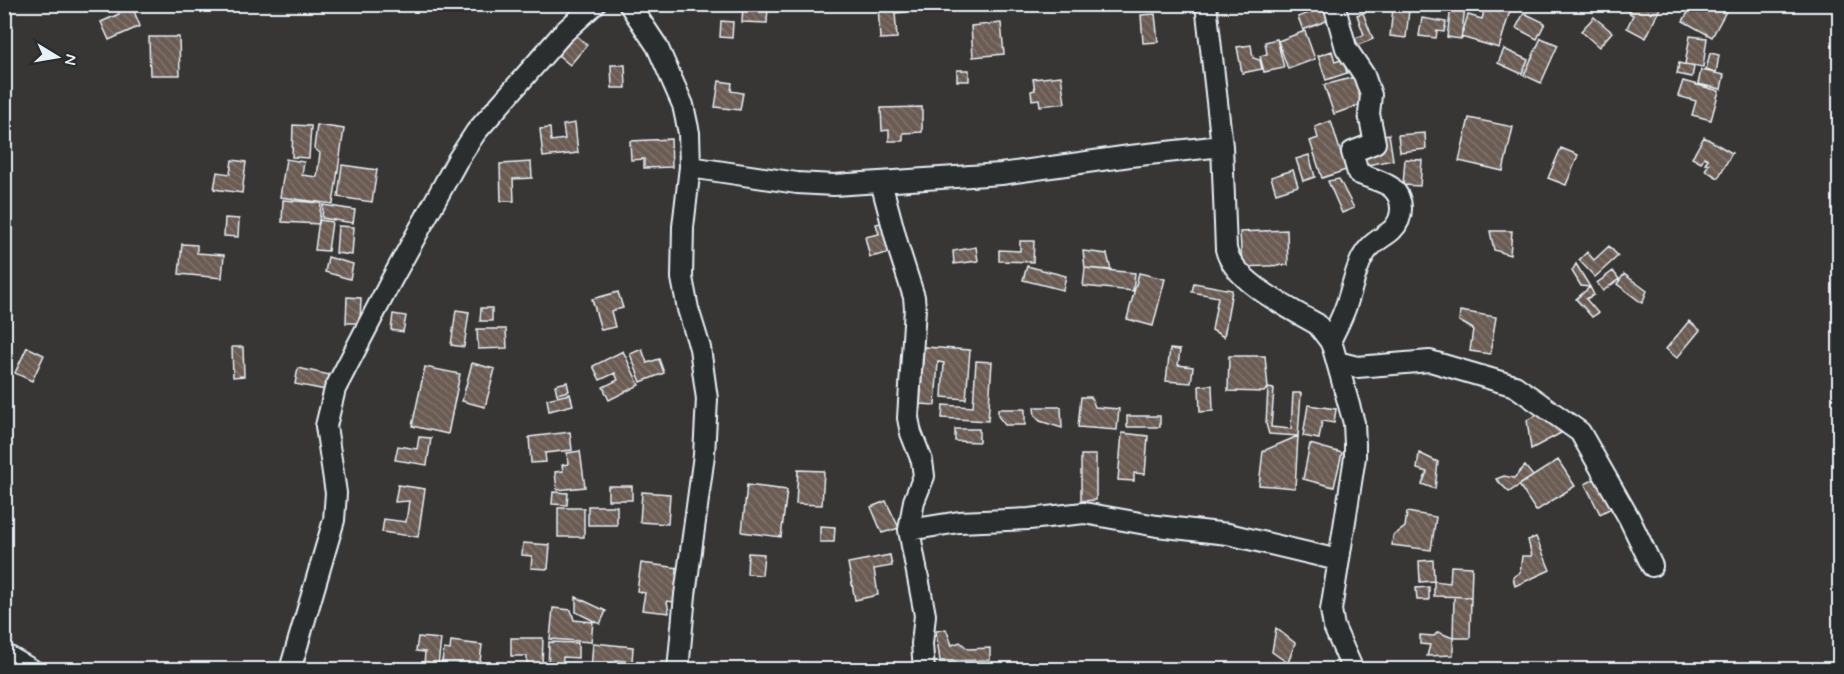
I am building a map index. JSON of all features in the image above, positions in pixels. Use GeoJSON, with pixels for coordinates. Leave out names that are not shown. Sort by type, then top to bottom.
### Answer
{"type":"FeatureCollection","features":[{"type":"Feature","properties":{"kind":"street"},"geometry":{"type":"LineString","coordinates":[[290,669],[334,520],[336,493],[326,426],[335,389],[392,279],[457,161],[476,132],[563,33],[595,4]]}},
{"type":"Feature","properties":{"kind":"street"},"geometry":{"type":"LineString","coordinates":[[629,4],[657,46],[683,105],[689,133],[690,167],[683,227],[681,278],[700,348],[706,399],[704,454],[685,595],[678,669]]}},
{"type":"Feature","properties":{"kind":"street"},"geometry":{"type":"LineString","coordinates":[[1206,4],[1222,146],[1228,258],[1239,273],[1270,296],[1317,324],[1330,341],[1354,423],[1355,457],[1331,610],[1334,627],[1353,669]]}},
{"type":"Feature","properties":{"kind":"street"},"geometry":{"type":"LineString","coordinates":[[1330,341],[1347,304],[1361,260],[1373,243],[1392,229],[1399,220],[1402,209],[1400,200],[1391,187],[1358,173],[1352,152],[1375,143],[1369,114],[1371,95],[1364,75],[1347,48],[1334,4]]}},
{"type":"Feature","properties":{"kind":"street"},"geometry":{"type":"LineString","coordinates":[[690,167],[797,183],[834,185],[1001,174],[1222,146]]}},
{"type":"Feature","properties":{"kind":"street"},"geometry":{"type":"LineString","coordinates":[[881,182],[914,297],[915,308],[908,418],[922,461],[924,476],[914,501],[909,530],[925,615],[922,644],[924,669]]}},
{"type":"Feature","properties":{"kind":"street"},"geometry":{"type":"LineString","coordinates":[[1336,362],[1357,367],[1430,361],[1515,386],[1580,432],[1629,518],[1652,566]]}},
{"type":"Feature","properties":{"kind":"street"},"geometry":{"type":"LineString","coordinates":[[909,530],[959,522],[1029,519],[1084,513],[1228,534],[1338,560]]}},
{"type":"Feature","properties":{"kind":"street"},"geometry":{"type":"LineString","coordinates":[[4,654],[32,669]]}},
{"type":"Feature","properties":{"kind":"building"},"geometry":{"type":"Polygon","coordinates":[[[131,4],[140,26],[109,40],[101,22],[119,14],[115,5],[131,4]]]}},
{"type":"Feature","properties":{"kind":"building"},"geometry":{"type":"Polygon","coordinates":[[[743,4],[768,6],[767,23],[742,22],[743,4]]]}},
{"type":"Feature","properties":{"kind":"building"},"geometry":{"type":"Polygon","coordinates":[[[878,4],[906,4],[906,12],[895,13],[897,38],[880,39],[878,4]]]}},
{"type":"Feature","properties":{"kind":"building"},"geometry":{"type":"Polygon","coordinates":[[[1315,4],[1331,4],[1336,17],[1303,30],[1298,17],[1317,10],[1315,4]]]}},
{"type":"Feature","properties":{"kind":"building"},"geometry":{"type":"Polygon","coordinates":[[[1480,4],[1512,4],[1499,48],[1461,37],[1468,15],[1482,19],[1485,7],[1480,4]]]}},
{"type":"Feature","properties":{"kind":"building"},"geometry":{"type":"Polygon","coordinates":[[[1628,4],[1662,4],[1646,38],[1627,28],[1633,15],[1629,13],[1632,7],[1628,4]]]}},
{"type":"Feature","properties":{"kind":"building"},"geometry":{"type":"Polygon","coordinates":[[[1693,4],[1730,4],[1712,37],[1683,21],[1693,4]]]}},
{"type":"Feature","properties":{"kind":"building"},"geometry":{"type":"Polygon","coordinates":[[[1451,7],[1465,8],[1461,39],[1447,37],[1451,7]]]}},
{"type":"Feature","properties":{"kind":"building"},"geometry":{"type":"Polygon","coordinates":[[[1393,8],[1409,10],[1406,38],[1390,36],[1393,8]]]}},
{"type":"Feature","properties":{"kind":"building"},"geometry":{"type":"Polygon","coordinates":[[[1363,13],[1373,39],[1358,45],[1355,38],[1364,35],[1357,15],[1363,13]]]}},
{"type":"Feature","properties":{"kind":"building"},"geometry":{"type":"Polygon","coordinates":[[[1524,13],[1545,23],[1537,39],[1516,28],[1524,13]]]}},
{"type":"Feature","properties":{"kind":"building"},"geometry":{"type":"Polygon","coordinates":[[[1155,14],[1158,42],[1143,43],[1141,15],[1155,14]]]}},
{"type":"Feature","properties":{"kind":"building"},"geometry":{"type":"Polygon","coordinates":[[[1594,17],[1612,32],[1599,47],[1581,31],[1594,17]]]}},
{"type":"Feature","properties":{"kind":"building"},"geometry":{"type":"Polygon","coordinates":[[[1422,18],[1446,22],[1444,32],[1437,31],[1436,38],[1419,36],[1422,18]]]}},
{"type":"Feature","properties":{"kind":"building"},"geometry":{"type":"Polygon","coordinates":[[[721,21],[733,22],[732,38],[720,37],[721,21]]]}},
{"type":"Feature","properties":{"kind":"building"},"geometry":{"type":"Polygon","coordinates":[[[1001,23],[1004,54],[973,57],[971,26],[1001,23]]]}},
{"type":"Feature","properties":{"kind":"building"},"geometry":{"type":"Polygon","coordinates":[[[1305,31],[1315,59],[1288,69],[1278,41],[1305,31]]]}},
{"type":"Feature","properties":{"kind":"building"},"geometry":{"type":"Polygon","coordinates":[[[575,34],[587,45],[570,65],[558,55],[575,34]]]}},
{"type":"Feature","properties":{"kind":"building"},"geometry":{"type":"Polygon","coordinates":[[[1690,36],[1707,38],[1703,67],[1685,64],[1690,36]]]}},
{"type":"Feature","properties":{"kind":"building"},"geometry":{"type":"Polygon","coordinates":[[[149,37],[179,37],[180,75],[150,75],[149,37]]]}},
{"type":"Feature","properties":{"kind":"building"},"geometry":{"type":"Polygon","coordinates":[[[1541,38],[1558,45],[1541,83],[1524,75],[1541,38]]]}},
{"type":"Feature","properties":{"kind":"building"},"geometry":{"type":"Polygon","coordinates":[[[1277,39],[1284,68],[1264,72],[1260,56],[1267,54],[1265,42],[1277,39]]]}},
{"type":"Feature","properties":{"kind":"building"},"geometry":{"type":"Polygon","coordinates":[[[1251,45],[1253,58],[1260,60],[1262,69],[1242,73],[1237,47],[1251,45]]]}},
{"type":"Feature","properties":{"kind":"building"},"geometry":{"type":"Polygon","coordinates":[[[1504,49],[1528,60],[1522,74],[1498,63],[1504,49]]]}},
{"type":"Feature","properties":{"kind":"building"},"geometry":{"type":"Polygon","coordinates":[[[1332,51],[1335,62],[1343,59],[1347,73],[1326,80],[1318,56],[1332,51]]]}},
{"type":"Feature","properties":{"kind":"building"},"geometry":{"type":"Polygon","coordinates":[[[1710,53],[1719,55],[1716,73],[1706,70],[1710,53]]]}},
{"type":"Feature","properties":{"kind":"building"},"geometry":{"type":"Polygon","coordinates":[[[1679,63],[1694,67],[1692,77],[1677,74],[1679,63]]]}},
{"type":"Feature","properties":{"kind":"building"},"geometry":{"type":"Polygon","coordinates":[[[611,65],[625,65],[626,88],[612,88],[611,65]]]}},
{"type":"Feature","properties":{"kind":"building"},"geometry":{"type":"Polygon","coordinates":[[[957,70],[969,70],[969,81],[957,81],[957,70]]]}},
{"type":"Feature","properties":{"kind":"building"},"geometry":{"type":"Polygon","coordinates":[[[1701,70],[1724,75],[1721,89],[1698,84],[1701,70]]]}},
{"type":"Feature","properties":{"kind":"building"},"geometry":{"type":"Polygon","coordinates":[[[1061,76],[1065,103],[1040,106],[1039,99],[1032,100],[1031,91],[1035,90],[1033,79],[1061,76]]]}},
{"type":"Feature","properties":{"kind":"building"},"geometry":{"type":"Polygon","coordinates":[[[1359,76],[1368,102],[1334,114],[1324,85],[1359,76]]]}},
{"type":"Feature","properties":{"kind":"building"},"geometry":{"type":"Polygon","coordinates":[[[719,81],[732,83],[731,91],[743,93],[740,110],[715,107],[719,81]]]}},
{"type":"Feature","properties":{"kind":"building"},"geometry":{"type":"Polygon","coordinates":[[[1683,81],[1719,91],[1711,120],[1692,115],[1696,101],[1678,96],[1683,81]]]}},
{"type":"Feature","properties":{"kind":"building"},"geometry":{"type":"Polygon","coordinates":[[[922,107],[922,132],[903,133],[903,141],[889,141],[889,130],[882,131],[881,108],[922,107]]]}},
{"type":"Feature","properties":{"kind":"building"},"geometry":{"type":"Polygon","coordinates":[[[1469,118],[1513,127],[1503,171],[1459,161],[1469,118]]]}},
{"type":"Feature","properties":{"kind":"building"},"geometry":{"type":"Polygon","coordinates":[[[1331,121],[1346,170],[1322,178],[1310,141],[1318,138],[1315,127],[1331,121]]]}},
{"type":"Feature","properties":{"kind":"building"},"geometry":{"type":"Polygon","coordinates":[[[575,123],[578,153],[543,157],[540,129],[550,128],[551,141],[565,139],[563,125],[575,123]]]}},
{"type":"Feature","properties":{"kind":"building"},"geometry":{"type":"Polygon","coordinates":[[[293,125],[311,126],[309,158],[292,157],[293,125]]]}},
{"type":"Feature","properties":{"kind":"building"},"geometry":{"type":"Polygon","coordinates":[[[317,125],[344,129],[333,204],[280,197],[286,159],[304,162],[302,175],[317,177],[320,153],[314,148],[317,125]]]}},
{"type":"Feature","properties":{"kind":"building"},"geometry":{"type":"Polygon","coordinates":[[[1425,133],[1426,149],[1400,152],[1398,135],[1425,133]]]}},
{"type":"Feature","properties":{"kind":"building"},"geometry":{"type":"Polygon","coordinates":[[[1389,134],[1393,160],[1362,166],[1359,152],[1376,136],[1389,134]]]}},
{"type":"Feature","properties":{"kind":"building"},"geometry":{"type":"Polygon","coordinates":[[[1704,137],[1732,153],[1718,178],[1705,170],[1709,164],[1705,163],[1708,159],[1704,157],[1701,163],[1692,158],[1704,137]]]}},
{"type":"Feature","properties":{"kind":"building"},"geometry":{"type":"Polygon","coordinates":[[[671,139],[672,167],[644,168],[644,159],[631,160],[630,141],[671,139]]]}},
{"type":"Feature","properties":{"kind":"building"},"geometry":{"type":"Polygon","coordinates":[[[1561,148],[1578,155],[1566,185],[1548,178],[1561,148]]]}},
{"type":"Feature","properties":{"kind":"building"},"geometry":{"type":"Polygon","coordinates":[[[1309,155],[1315,177],[1303,181],[1296,159],[1309,155]]]}},
{"type":"Feature","properties":{"kind":"building"},"geometry":{"type":"Polygon","coordinates":[[[1405,159],[1422,160],[1420,186],[1403,185],[1405,159]]]}},
{"type":"Feature","properties":{"kind":"building"},"geometry":{"type":"Polygon","coordinates":[[[232,160],[246,162],[242,193],[214,189],[217,172],[230,174],[232,160]]]}},
{"type":"Feature","properties":{"kind":"building"},"geometry":{"type":"Polygon","coordinates":[[[531,162],[532,178],[513,179],[514,201],[501,201],[500,164],[531,162]]]}},
{"type":"Feature","properties":{"kind":"building"},"geometry":{"type":"Polygon","coordinates":[[[342,165],[377,170],[372,202],[338,197],[342,165]]]}},
{"type":"Feature","properties":{"kind":"building"},"geometry":{"type":"Polygon","coordinates":[[[1293,170],[1298,186],[1276,193],[1271,177],[1293,170]]]}},
{"type":"Feature","properties":{"kind":"building"},"geometry":{"type":"Polygon","coordinates":[[[1339,179],[1354,208],[1342,213],[1328,181],[1339,179]]]}},
{"type":"Feature","properties":{"kind":"building"},"geometry":{"type":"Polygon","coordinates":[[[283,200],[321,203],[319,224],[282,222],[283,200]]]}},
{"type":"Feature","properties":{"kind":"building"},"geometry":{"type":"Polygon","coordinates":[[[323,205],[355,210],[353,223],[322,218],[323,205]]]}},
{"type":"Feature","properties":{"kind":"building"},"geometry":{"type":"Polygon","coordinates":[[[225,218],[239,219],[238,237],[224,236],[225,218]]]}},
{"type":"Feature","properties":{"kind":"building"},"geometry":{"type":"Polygon","coordinates":[[[319,220],[332,222],[328,251],[315,250],[319,220]]]}},
{"type":"Feature","properties":{"kind":"building"},"geometry":{"type":"Polygon","coordinates":[[[890,221],[897,251],[870,257],[865,237],[879,234],[876,224],[890,221]]]}},
{"type":"Feature","properties":{"kind":"building"},"geometry":{"type":"Polygon","coordinates":[[[338,226],[354,227],[352,255],[336,253],[338,226]]]}},
{"type":"Feature","properties":{"kind":"building"},"geometry":{"type":"Polygon","coordinates":[[[1287,230],[1288,265],[1242,267],[1240,232],[1287,230]]]}},
{"type":"Feature","properties":{"kind":"building"},"geometry":{"type":"Polygon","coordinates":[[[1490,231],[1512,231],[1510,255],[1494,250],[1490,231]]]}},
{"type":"Feature","properties":{"kind":"building"},"geometry":{"type":"Polygon","coordinates":[[[1020,241],[1034,241],[1033,262],[999,261],[999,250],[1020,251],[1020,241]]]}},
{"type":"Feature","properties":{"kind":"building"},"geometry":{"type":"Polygon","coordinates":[[[182,244],[197,245],[197,253],[224,255],[222,278],[179,274],[182,244]]]}},
{"type":"Feature","properties":{"kind":"building"},"geometry":{"type":"Polygon","coordinates":[[[1609,246],[1618,256],[1595,277],[1579,260],[1587,252],[1594,260],[1609,246]]]}},
{"type":"Feature","properties":{"kind":"building"},"geometry":{"type":"Polygon","coordinates":[[[976,247],[978,261],[954,264],[953,251],[976,247]]]}},
{"type":"Feature","properties":{"kind":"building"},"geometry":{"type":"Polygon","coordinates":[[[1083,251],[1107,254],[1111,270],[1085,268],[1083,251]]]}},
{"type":"Feature","properties":{"kind":"building"},"geometry":{"type":"Polygon","coordinates":[[[328,257],[353,264],[350,279],[325,272],[328,257]]]}},
{"type":"Feature","properties":{"kind":"building"},"geometry":{"type":"Polygon","coordinates":[[[1576,264],[1590,287],[1581,286],[1572,271],[1576,264]]]}},
{"type":"Feature","properties":{"kind":"building"},"geometry":{"type":"Polygon","coordinates":[[[1027,266],[1066,276],[1063,290],[1023,280],[1027,266]]]}},
{"type":"Feature","properties":{"kind":"building"},"geometry":{"type":"Polygon","coordinates":[[[1085,268],[1135,273],[1133,291],[1083,286],[1085,268]]]}},
{"type":"Feature","properties":{"kind":"building"},"geometry":{"type":"Polygon","coordinates":[[[1613,271],[1619,279],[1603,291],[1597,283],[1613,271]]]}},
{"type":"Feature","properties":{"kind":"building"},"geometry":{"type":"Polygon","coordinates":[[[1139,273],[1165,279],[1153,326],[1127,319],[1139,273]]]}},
{"type":"Feature","properties":{"kind":"building"},"geometry":{"type":"Polygon","coordinates":[[[1624,274],[1647,291],[1642,303],[1617,284],[1624,274]]]}},
{"type":"Feature","properties":{"kind":"building"},"geometry":{"type":"Polygon","coordinates":[[[1194,283],[1232,290],[1224,337],[1212,330],[1218,297],[1192,292],[1194,283]]]}},
{"type":"Feature","properties":{"kind":"building"},"geometry":{"type":"Polygon","coordinates":[[[1590,287],[1594,295],[1586,299],[1598,313],[1592,317],[1576,299],[1590,287]]]}},
{"type":"Feature","properties":{"kind":"building"},"geometry":{"type":"Polygon","coordinates":[[[618,292],[623,308],[611,311],[615,327],[601,330],[592,299],[618,292]]]}},
{"type":"Feature","properties":{"kind":"building"},"geometry":{"type":"Polygon","coordinates":[[[347,297],[361,298],[360,323],[346,323],[347,297]]]}},
{"type":"Feature","properties":{"kind":"building"},"geometry":{"type":"Polygon","coordinates":[[[481,308],[492,308],[492,321],[480,321],[481,308]]]}},
{"type":"Feature","properties":{"kind":"building"},"geometry":{"type":"Polygon","coordinates":[[[456,310],[469,312],[464,347],[451,345],[456,310]]]}},
{"type":"Feature","properties":{"kind":"building"},"geometry":{"type":"Polygon","coordinates":[[[1460,311],[1496,317],[1490,354],[1470,351],[1473,329],[1459,321],[1460,311]]]}},
{"type":"Feature","properties":{"kind":"building"},"geometry":{"type":"Polygon","coordinates":[[[393,314],[406,316],[403,332],[391,330],[393,314]]]}},
{"type":"Feature","properties":{"kind":"building"},"geometry":{"type":"Polygon","coordinates":[[[1689,321],[1700,330],[1677,358],[1666,349],[1689,321]]]}},
{"type":"Feature","properties":{"kind":"building"},"geometry":{"type":"Polygon","coordinates":[[[477,329],[506,329],[507,348],[478,349],[477,329]]]}},
{"type":"Feature","properties":{"kind":"building"},"geometry":{"type":"Polygon","coordinates":[[[27,347],[44,355],[32,381],[15,373],[27,347]]]}},
{"type":"Feature","properties":{"kind":"building"},"geometry":{"type":"Polygon","coordinates":[[[232,347],[243,347],[244,376],[233,377],[232,347]]]}},
{"type":"Feature","properties":{"kind":"building"},"geometry":{"type":"Polygon","coordinates":[[[924,347],[970,350],[966,399],[942,397],[944,363],[938,362],[935,405],[920,404],[924,347]]]}},
{"type":"Feature","properties":{"kind":"building"},"geometry":{"type":"Polygon","coordinates":[[[642,349],[647,363],[659,359],[664,373],[641,382],[630,354],[642,349]]]}},
{"type":"Feature","properties":{"kind":"building"},"geometry":{"type":"Polygon","coordinates":[[[1170,349],[1180,350],[1178,365],[1193,367],[1191,383],[1166,381],[1170,349]]]}},
{"type":"Feature","properties":{"kind":"building"},"geometry":{"type":"Polygon","coordinates":[[[623,351],[639,385],[609,400],[603,387],[618,380],[615,373],[600,380],[593,366],[623,351]]]}},
{"type":"Feature","properties":{"kind":"building"},"geometry":{"type":"Polygon","coordinates":[[[1229,356],[1265,356],[1268,388],[1264,392],[1228,391],[1229,356]]]}},
{"type":"Feature","properties":{"kind":"building"},"geometry":{"type":"Polygon","coordinates":[[[976,361],[992,362],[988,421],[942,418],[943,405],[973,407],[976,361]]]}},
{"type":"Feature","properties":{"kind":"building"},"geometry":{"type":"Polygon","coordinates":[[[472,363],[495,369],[485,407],[462,401],[472,363]]]}},
{"type":"Feature","properties":{"kind":"building"},"geometry":{"type":"Polygon","coordinates":[[[425,367],[460,374],[448,434],[412,426],[425,367]]]}},
{"type":"Feature","properties":{"kind":"building"},"geometry":{"type":"Polygon","coordinates":[[[298,368],[334,376],[331,391],[295,384],[298,368]]]}},
{"type":"Feature","properties":{"kind":"building"},"geometry":{"type":"Polygon","coordinates":[[[567,382],[569,391],[557,394],[555,385],[567,382]]]}},
{"type":"Feature","properties":{"kind":"building"},"geometry":{"type":"Polygon","coordinates":[[[1212,385],[1213,411],[1200,412],[1199,386],[1212,385]]]}},
{"type":"Feature","properties":{"kind":"building"},"geometry":{"type":"Polygon","coordinates":[[[1268,388],[1274,389],[1271,427],[1291,429],[1293,393],[1301,393],[1298,436],[1269,434],[1266,424],[1268,388]]]}},
{"type":"Feature","properties":{"kind":"building"},"geometry":{"type":"Polygon","coordinates":[[[570,394],[573,405],[549,411],[547,399],[570,394]]]}},
{"type":"Feature","properties":{"kind":"building"},"geometry":{"type":"Polygon","coordinates":[[[1081,397],[1091,397],[1095,407],[1119,409],[1117,430],[1078,427],[1081,397]]]}},
{"type":"Feature","properties":{"kind":"building"},"geometry":{"type":"Polygon","coordinates":[[[1308,405],[1336,409],[1334,423],[1322,421],[1319,439],[1303,436],[1308,405]]]}},
{"type":"Feature","properties":{"kind":"building"},"geometry":{"type":"Polygon","coordinates":[[[1034,407],[1061,407],[1062,428],[1040,421],[1035,416],[1034,407]]]}},
{"type":"Feature","properties":{"kind":"building"},"geometry":{"type":"Polygon","coordinates":[[[998,409],[1025,409],[1025,425],[1005,425],[998,416],[998,409]]]}},
{"type":"Feature","properties":{"kind":"building"},"geometry":{"type":"Polygon","coordinates":[[[1541,413],[1561,433],[1531,449],[1527,420],[1541,413]]]}},
{"type":"Feature","properties":{"kind":"building"},"geometry":{"type":"Polygon","coordinates":[[[1127,416],[1160,416],[1160,427],[1127,427],[1127,416]]]}},
{"type":"Feature","properties":{"kind":"building"},"geometry":{"type":"Polygon","coordinates":[[[955,429],[979,429],[979,442],[955,441],[955,429]]]}},
{"type":"Feature","properties":{"kind":"building"},"geometry":{"type":"Polygon","coordinates":[[[570,432],[572,450],[545,453],[546,462],[531,463],[529,437],[570,432]]]}},
{"type":"Feature","properties":{"kind":"building"},"geometry":{"type":"Polygon","coordinates":[[[1122,433],[1148,436],[1145,474],[1134,473],[1134,481],[1118,480],[1122,433]]]}},
{"type":"Feature","properties":{"kind":"building"},"geometry":{"type":"Polygon","coordinates":[[[1298,436],[1295,488],[1259,485],[1263,451],[1298,436]]]}},
{"type":"Feature","properties":{"kind":"building"},"geometry":{"type":"Polygon","coordinates":[[[419,437],[431,438],[427,465],[395,460],[398,446],[417,449],[419,437]]]}},
{"type":"Feature","properties":{"kind":"building"},"geometry":{"type":"Polygon","coordinates":[[[1310,444],[1342,453],[1334,487],[1303,479],[1310,444]]]}},
{"type":"Feature","properties":{"kind":"building"},"geometry":{"type":"Polygon","coordinates":[[[580,451],[585,487],[557,490],[555,472],[563,471],[562,465],[568,464],[567,453],[580,451]]]}},
{"type":"Feature","properties":{"kind":"building"},"geometry":{"type":"Polygon","coordinates":[[[1419,453],[1438,462],[1435,489],[1422,484],[1427,472],[1417,469],[1419,453]]]}},
{"type":"Feature","properties":{"kind":"building"},"geometry":{"type":"Polygon","coordinates":[[[1081,455],[1096,455],[1096,500],[1081,501],[1081,455]]]}},
{"type":"Feature","properties":{"kind":"building"},"geometry":{"type":"Polygon","coordinates":[[[1558,460],[1575,486],[1536,511],[1519,485],[1558,460]]]}},
{"type":"Feature","properties":{"kind":"building"},"geometry":{"type":"Polygon","coordinates":[[[1525,466],[1533,476],[1509,492],[1496,479],[1504,476],[1514,478],[1525,466]]]}},
{"type":"Feature","properties":{"kind":"building"},"geometry":{"type":"Polygon","coordinates":[[[798,470],[824,471],[822,505],[796,504],[798,470]]]}},
{"type":"Feature","properties":{"kind":"building"},"geometry":{"type":"Polygon","coordinates":[[[1602,475],[1617,505],[1600,514],[1585,484],[1602,475]]]}},
{"type":"Feature","properties":{"kind":"building"},"geometry":{"type":"Polygon","coordinates":[[[398,485],[425,489],[418,537],[382,532],[384,519],[406,522],[409,501],[395,502],[398,485]]]}},
{"type":"Feature","properties":{"kind":"building"},"geometry":{"type":"Polygon","coordinates":[[[747,485],[787,490],[781,537],[742,532],[747,485]]]}},
{"type":"Feature","properties":{"kind":"building"},"geometry":{"type":"Polygon","coordinates":[[[608,486],[632,486],[632,500],[608,500],[608,486]]]}},
{"type":"Feature","properties":{"kind":"building"},"geometry":{"type":"Polygon","coordinates":[[[553,492],[568,493],[567,505],[552,504],[553,492]]]}},
{"type":"Feature","properties":{"kind":"building"},"geometry":{"type":"Polygon","coordinates":[[[642,492],[670,494],[668,524],[640,522],[642,492]]]}},
{"type":"Feature","properties":{"kind":"building"},"geometry":{"type":"Polygon","coordinates":[[[886,501],[899,528],[882,533],[871,507],[886,501]]]}},
{"type":"Feature","properties":{"kind":"building"},"geometry":{"type":"Polygon","coordinates":[[[588,506],[617,506],[617,525],[588,525],[588,506]]]}},
{"type":"Feature","properties":{"kind":"building"},"geometry":{"type":"Polygon","coordinates":[[[558,508],[584,508],[584,537],[558,537],[558,508]]]}},
{"type":"Feature","properties":{"kind":"building"},"geometry":{"type":"Polygon","coordinates":[[[1407,512],[1436,517],[1431,550],[1392,545],[1393,536],[1405,527],[1407,512]]]}},
{"type":"Feature","properties":{"kind":"building"},"geometry":{"type":"Polygon","coordinates":[[[820,526],[835,527],[834,542],[820,542],[820,526]]]}},
{"type":"Feature","properties":{"kind":"building"},"geometry":{"type":"Polygon","coordinates":[[[1536,537],[1550,570],[1515,586],[1513,577],[1520,572],[1522,556],[1532,556],[1528,540],[1536,537]]]}},
{"type":"Feature","properties":{"kind":"building"},"geometry":{"type":"Polygon","coordinates":[[[523,543],[550,545],[548,569],[531,568],[532,556],[522,555],[523,543]]]}},
{"type":"Feature","properties":{"kind":"building"},"geometry":{"type":"Polygon","coordinates":[[[748,553],[764,554],[762,575],[747,574],[748,553]]]}},
{"type":"Feature","properties":{"kind":"building"},"geometry":{"type":"Polygon","coordinates":[[[890,555],[892,566],[874,569],[878,595],[855,600],[848,563],[890,555]]]}},
{"type":"Feature","properties":{"kind":"building"},"geometry":{"type":"Polygon","coordinates":[[[1433,560],[1434,581],[1420,582],[1419,561],[1433,560]]]}},
{"type":"Feature","properties":{"kind":"building"},"geometry":{"type":"Polygon","coordinates":[[[641,563],[694,570],[690,604],[667,601],[669,613],[642,610],[645,593],[637,591],[641,563]]]}},
{"type":"Feature","properties":{"kind":"building"},"geometry":{"type":"Polygon","coordinates":[[[1451,566],[1472,567],[1471,597],[1434,596],[1434,581],[1450,583],[1451,566]]]}},
{"type":"Feature","properties":{"kind":"building"},"geometry":{"type":"Polygon","coordinates":[[[1429,587],[1429,600],[1417,600],[1416,588],[1429,587]]]}},
{"type":"Feature","properties":{"kind":"building"},"geometry":{"type":"Polygon","coordinates":[[[576,597],[606,611],[600,624],[576,612],[576,597]]]}},
{"type":"Feature","properties":{"kind":"building"},"geometry":{"type":"Polygon","coordinates":[[[1454,597],[1471,597],[1470,638],[1453,638],[1454,597]]]}},
{"type":"Feature","properties":{"kind":"building"},"geometry":{"type":"Polygon","coordinates":[[[553,608],[571,610],[574,620],[593,622],[591,642],[550,639],[553,608]]]}},
{"type":"Feature","properties":{"kind":"building"},"geometry":{"type":"Polygon","coordinates":[[[1276,628],[1295,643],[1288,663],[1272,652],[1276,628]]]}},
{"type":"Feature","properties":{"kind":"building"},"geometry":{"type":"Polygon","coordinates":[[[946,629],[952,645],[960,642],[968,649],[990,648],[990,660],[940,661],[936,631],[946,629]]]}},
{"type":"Feature","properties":{"kind":"building"},"geometry":{"type":"Polygon","coordinates":[[[1438,632],[1453,638],[1453,655],[1427,656],[1430,645],[1420,644],[1420,635],[1434,636],[1438,632]]]}},
{"type":"Feature","properties":{"kind":"building"},"geometry":{"type":"Polygon","coordinates":[[[418,637],[441,639],[438,666],[424,665],[425,652],[416,651],[418,637]]]}},
{"type":"Feature","properties":{"kind":"building"},"geometry":{"type":"Polygon","coordinates":[[[511,638],[543,638],[542,667],[527,666],[527,656],[511,656],[511,638]]]}},
{"type":"Feature","properties":{"kind":"building"},"geometry":{"type":"Polygon","coordinates":[[[451,641],[482,645],[479,670],[441,667],[444,649],[450,650],[451,641]]]}},
{"type":"Feature","properties":{"kind":"building"},"geometry":{"type":"Polygon","coordinates":[[[549,642],[578,643],[578,658],[563,657],[562,670],[548,670],[549,642]]]}},
{"type":"Feature","properties":{"kind":"building"},"geometry":{"type":"Polygon","coordinates":[[[593,643],[633,647],[632,662],[617,660],[616,670],[591,670],[593,643]]]}}]}
